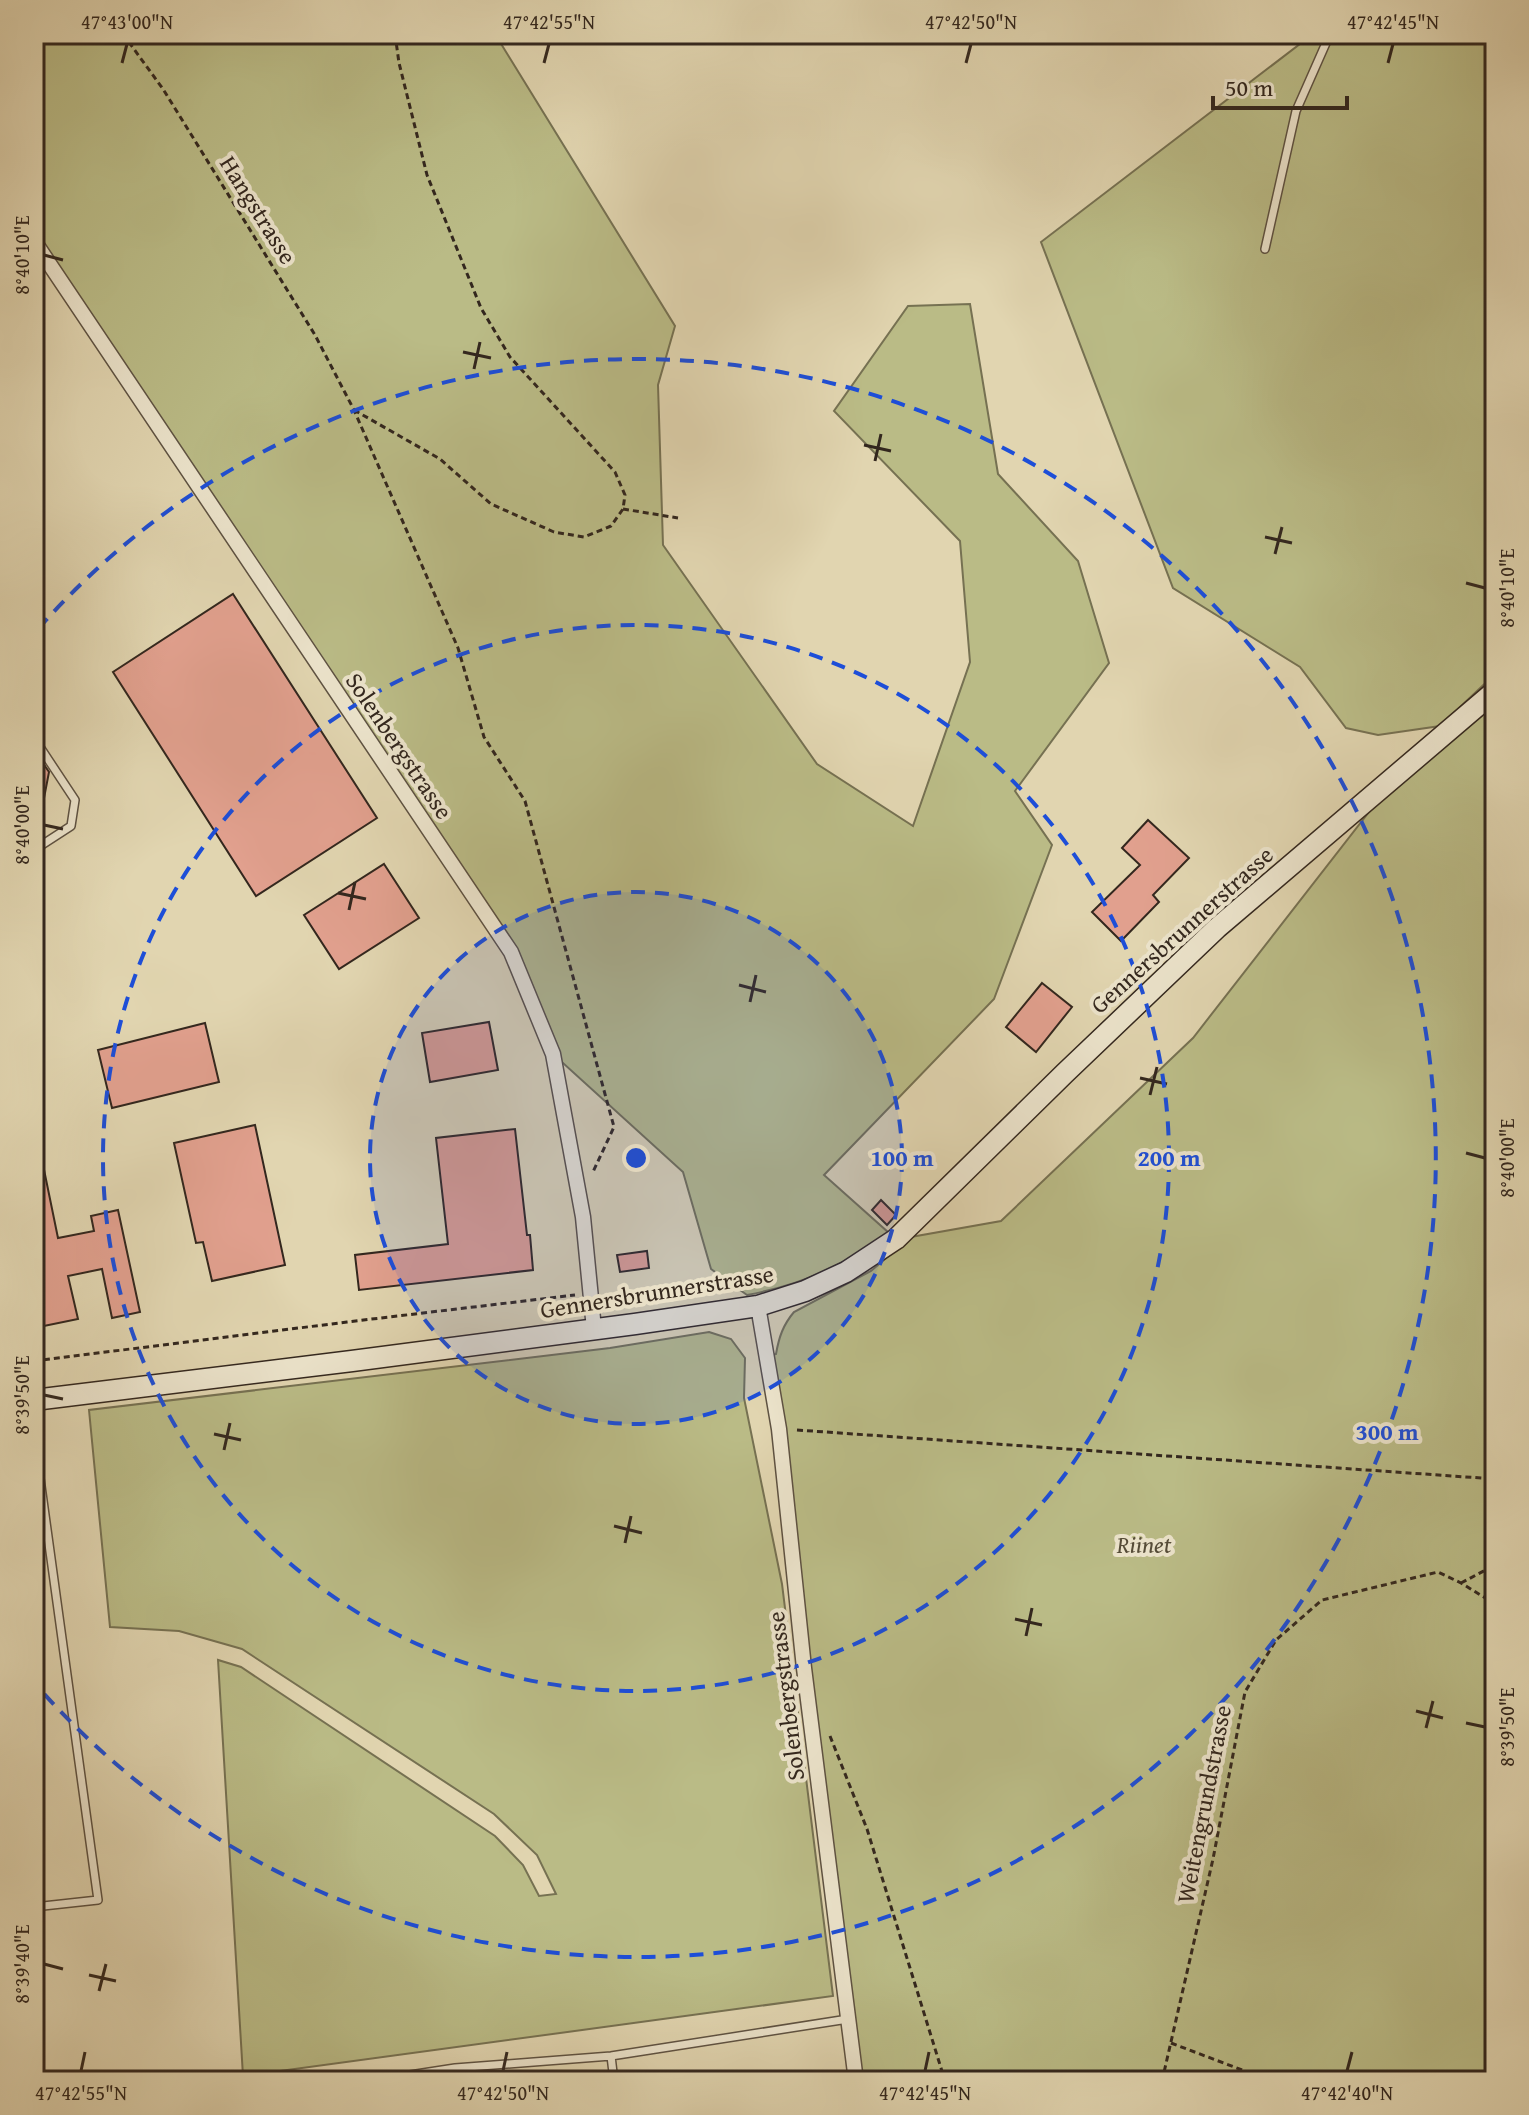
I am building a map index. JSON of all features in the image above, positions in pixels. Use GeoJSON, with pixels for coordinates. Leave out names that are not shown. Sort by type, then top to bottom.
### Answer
{"type":"FeatureCollection","features":[{"type":"Feature","properties":{"kind":"street","name":"Solenbergstrasse"},"geometry":{"type":"LineString","coordinates":[[34,241],[511,952],[553,1054],[580,1199],[594,1329]]}},
{"type":"Feature","properties":{"kind":"street","name":"Gennersbrunnerstrasse"},"geometry":{"type":"LineString","coordinates":[[34,1400],[758,1306],[788,1298],[846,1272],[896,1239],[1186,957],[1495,691]]}},
{"type":"Feature","properties":{"kind":"street","name":"Solenbergstrasse"},"geometry":{"type":"LineString","coordinates":[[758,1306],[779,1429],[804,1668],[856,2081]]}},
{"type":"Feature","properties":{"kind":"lane"},"geometry":{"type":"LineString","coordinates":[[1265,249],[1296,111],[1330,34]]}},
{"type":"Feature","properties":{"kind":"lane"},"geometry":{"type":"LineString","coordinates":[[34,738],[75,800],[71,826],[34,850]]}},
{"type":"Feature","properties":{"kind":"lane"},"geometry":{"type":"LineString","coordinates":[[34,1435],[98,1900],[34,1907]]}},
{"type":"Feature","properties":{"kind":"lane"},"geometry":{"type":"LineString","coordinates":[[34,1517],[45,1516]]}},
{"type":"Feature","properties":{"kind":"lane"},"geometry":{"type":"LineString","coordinates":[[371,2081],[455,2068],[611,2056],[848,2019]]}},
{"type":"Feature","properties":{"kind":"lane"},"geometry":{"type":"LineString","coordinates":[[611,2056],[614,2081]]}},
{"type":"Feature","properties":{"kind":"path","name":"Hangstrasse"},"geometry":{"type":"LineString","coordinates":[[123,34],[163,89],[315,335],[354,410],[458,648],[484,737],[525,801],[614,1127],[580,1199]]}},
{"type":"Feature","properties":{"kind":"path"},"geometry":{"type":"LineString","coordinates":[[354,410],[440,459],[491,504],[554,532],[584,537],[611,526],[623,509],[625,495],[615,472],[510,357],[481,308],[427,175],[399,63],[395,34]]}},
{"type":"Feature","properties":{"kind":"path"},"geometry":{"type":"LineString","coordinates":[[623,509],[678,518]]}},
{"type":"Feature","properties":{"kind":"path"},"geometry":{"type":"LineString","coordinates":[[34,1361],[591,1294]]}},
{"type":"Feature","properties":{"kind":"path"},"geometry":{"type":"LineString","coordinates":[[779,1429],[1495,1479]]}},
{"type":"Feature","properties":{"kind":"path"},"geometry":{"type":"LineString","coordinates":[[1461,1583],[1495,1565]]}},
{"type":"Feature","properties":{"kind":"path","name":"Weitengrundstrasse"},"geometry":{"type":"LineString","coordinates":[[1162,2081],[1213,1859],[1245,1692],[1276,1640],[1322,1600],[1438,1572],[1495,1604]]}},
{"type":"Feature","properties":{"kind":"path"},"geometry":{"type":"LineString","coordinates":[[827,1727],[867,1829],[945,2081]]}},
{"type":"Feature","properties":{"kind":"path"},"geometry":{"type":"LineString","coordinates":[[1171,2043],[1271,2081]]}},
{"type":"Feature","properties":{"kind":"green space"},"geometry":{"type":"Polygon","coordinates":[[[34,34],[495,34],[675,326],[658,385],[663,545],[817,764],[913,826],[970,662],[960,541],[834,411],[908,306],[970,304],[998,474],[1078,561],[1109,663],[1015,791],[1052,845],[994,999],[824,1175],[889,1233],[821,1273],[747,1295],[711,1269],[683,1172],[553,1054],[511,952],[34,241],[34,34]]]}},
{"type":"Feature","properties":{"kind":"green space"},"geometry":{"type":"Polygon","coordinates":[[[1313,34],[1495,34],[1495,674],[1440,726],[1378,735],[1346,728],[1300,667],[1173,588],[1041,242],[1313,34]]]}},
{"type":"Feature","properties":{"kind":"green space","name":"Riinet"},"geometry":{"type":"Polygon","coordinates":[[[1495,703],[1495,2081],[856,2081],[767,1357],[776,1354],[782,1332],[794,1312],[871,1271],[911,1237],[1001,1221],[1193,1038],[1376,803],[1495,703]]]}},
{"type":"Feature","properties":{"kind":"green space"},"geometry":{"type":"Polygon","coordinates":[[[709,1332],[731,1339],[745,1358],[744,1398],[782,1584],[833,1996],[243,2076],[218,1660],[241,1667],[495,1836],[523,1865],[539,1896],[556,1894],[537,1855],[494,1814],[242,1649],[179,1631],[110,1627],[89,1410],[610,1348],[709,1332]]]}},
{"type":"Feature","properties":{"kind":"building"},"geometry":{"type":"Polygon","coordinates":[[[233,594],[377,818],[256,896],[113,672],[233,594]]]}},
{"type":"Feature","properties":{"kind":"building"},"geometry":{"type":"Polygon","coordinates":[[[34,750],[49,772],[41,814],[34,813],[34,750]]]}},
{"type":"Feature","properties":{"kind":"building"},"geometry":{"type":"Polygon","coordinates":[[[1148,820],[1189,858],[1153,895],[1159,902],[1121,941],[1092,912],[1140,865],[1122,848],[1148,820]]]}},
{"type":"Feature","properties":{"kind":"building"},"geometry":{"type":"Polygon","coordinates":[[[384,864],[419,918],[339,969],[304,915],[384,864]]]}},
{"type":"Feature","properties":{"kind":"building"},"geometry":{"type":"Polygon","coordinates":[[[1042,983],[1072,1007],[1036,1052],[1006,1027],[1042,983]]]}},
{"type":"Feature","properties":{"kind":"building"},"geometry":{"type":"Polygon","coordinates":[[[489,1022],[498,1070],[430,1082],[422,1033],[489,1022]]]}},
{"type":"Feature","properties":{"kind":"building"},"geometry":{"type":"Polygon","coordinates":[[[205,1023],[219,1082],[112,1108],[98,1050],[205,1023]]]}},
{"type":"Feature","properties":{"kind":"building"},"geometry":{"type":"Polygon","coordinates":[[[255,1125],[285,1265],[212,1281],[203,1242],[196,1243],[174,1143],[255,1125]]]}},
{"type":"Feature","properties":{"kind":"building"},"geometry":{"type":"Polygon","coordinates":[[[515,1129],[533,1270],[359,1290],[355,1255],[448,1244],[436,1138],[515,1129]]]}},
{"type":"Feature","properties":{"kind":"building"},"geometry":{"type":"Polygon","coordinates":[[[34,1155],[41,1155],[58,1238],[94,1231],[91,1216],[118,1210],[140,1312],[112,1318],[102,1269],[68,1276],[78,1319],[34,1328],[34,1155]]]}},
{"type":"Feature","properties":{"kind":"building"},"geometry":{"type":"Polygon","coordinates":[[[881,1200],[896,1215],[887,1225],[872,1210],[881,1200]]]}},
{"type":"Feature","properties":{"kind":"building"},"geometry":{"type":"Polygon","coordinates":[[[647,1251],[649,1268],[620,1272],[617,1255],[647,1251]]]}}]}
